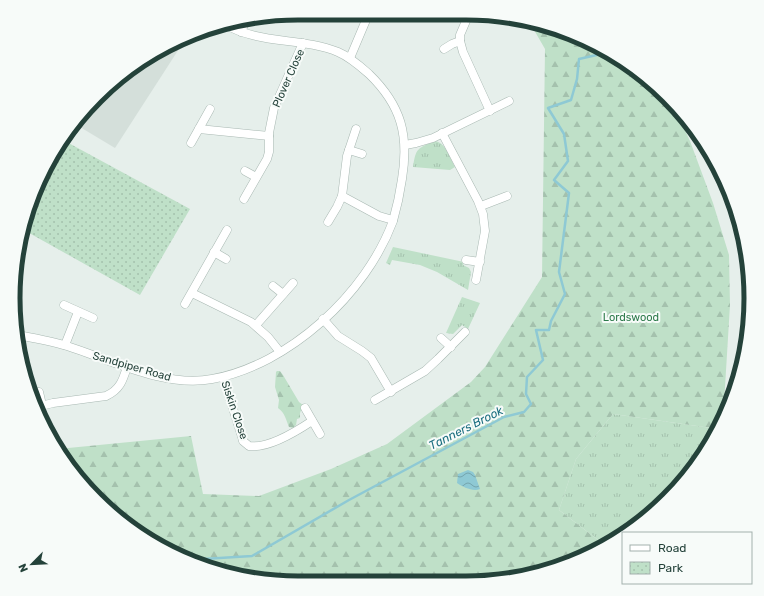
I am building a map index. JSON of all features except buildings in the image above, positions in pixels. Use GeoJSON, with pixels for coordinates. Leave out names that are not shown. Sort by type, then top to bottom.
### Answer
{"type":"FeatureCollection","features":[{"type":"Feature","properties":{"kind":"street"},"geometry":{"type":"LineString","coordinates":[[350,58],[366,20]]}},
{"type":"Feature","properties":{"kind":"street"},"geometry":{"type":"LineString","coordinates":[[466,20],[460,35],[460,41],[463,52],[490,111]]}},
{"type":"Feature","properties":{"kind":"street"},"geometry":{"type":"LineString","coordinates":[[241,32],[244,25]]}},
{"type":"Feature","properties":{"kind":"street","name":"Sandpiper Road"},"geometry":{"type":"LineString","coordinates":[[22,336],[65,345],[153,375],[186,380],[210,380],[254,366],[280,352],[306,334],[347,295],[365,272],[378,252],[393,220],[401,187],[405,145],[402,125],[390,100],[371,76],[350,58],[338,52],[303,44],[264,38],[241,32],[232,28]]}},
{"type":"Feature","properties":{"kind":"street"},"geometry":{"type":"LineString","coordinates":[[444,49],[460,41]]}},
{"type":"Feature","properties":{"kind":"street","name":"Plover Close"},"geometry":{"type":"LineString","coordinates":[[244,199],[267,159],[274,108],[303,44]]}},
{"type":"Feature","properties":{"kind":"street"},"geometry":{"type":"LineString","coordinates":[[405,145],[423,142],[509,101]]}},
{"type":"Feature","properties":{"kind":"street"},"geometry":{"type":"LineString","coordinates":[[191,143],[210,109]]}},
{"type":"Feature","properties":{"kind":"street"},"geometry":{"type":"LineString","coordinates":[[199,129],[269,136]]}},
{"type":"Feature","properties":{"kind":"street"},"geometry":{"type":"LineString","coordinates":[[328,222],[342,196],[349,150],[356,129]]}},
{"type":"Feature","properties":{"kind":"street"},"geometry":{"type":"LineString","coordinates":[[442,133],[481,206],[485,220],[485,231],[476,280]]}},
{"type":"Feature","properties":{"kind":"street"},"geometry":{"type":"LineString","coordinates":[[349,150],[362,154]]}},
{"type":"Feature","properties":{"kind":"street"},"geometry":{"type":"LineString","coordinates":[[245,171],[256,177]]}},
{"type":"Feature","properties":{"kind":"street"},"geometry":{"type":"LineString","coordinates":[[342,196],[379,216],[393,220]]}},
{"type":"Feature","properties":{"kind":"street"},"geometry":{"type":"LineString","coordinates":[[481,206],[507,196]]}},
{"type":"Feature","properties":{"kind":"street"},"geometry":{"type":"LineString","coordinates":[[185,304],[227,230]]}},
{"type":"Feature","properties":{"kind":"street"},"geometry":{"type":"LineString","coordinates":[[214,252],[226,259]]}},
{"type":"Feature","properties":{"kind":"street"},"geometry":{"type":"LineString","coordinates":[[466,260],[480,262]]}},
{"type":"Feature","properties":{"kind":"street"},"geometry":{"type":"LineString","coordinates":[[256,325],[293,283]]}},
{"type":"Feature","properties":{"kind":"street"},"geometry":{"type":"LineString","coordinates":[[273,286],[283,294]]}},
{"type":"Feature","properties":{"kind":"street"},"geometry":{"type":"LineString","coordinates":[[192,292],[256,325],[280,352]]}},
{"type":"Feature","properties":{"kind":"street"},"geometry":{"type":"LineString","coordinates":[[64,305],[93,318]]}},
{"type":"Feature","properties":{"kind":"street"},"geometry":{"type":"LineString","coordinates":[[65,345],[78,312]]}},
{"type":"Feature","properties":{"kind":"street"},"geometry":{"type":"LineString","coordinates":[[323,319],[338,336],[362,351],[370,358],[391,392]]}},
{"type":"Feature","properties":{"kind":"street"},"geometry":{"type":"LineString","coordinates":[[375,400],[425,371],[451,347],[464,332]]}},
{"type":"Feature","properties":{"kind":"street"},"geometry":{"type":"LineString","coordinates":[[441,338],[451,347]]}},
{"type":"Feature","properties":{"kind":"street"},"geometry":{"type":"LineString","coordinates":[[42,406],[112,394],[120,386],[127,367]]}},
{"type":"Feature","properties":{"kind":"street","name":"Siskin Close"},"geometry":{"type":"LineString","coordinates":[[223,377],[243,441],[249,446],[253,447],[275,440],[312,421]]}},
{"type":"Feature","properties":{"kind":"street"},"geometry":{"type":"LineString","coordinates":[[40,392],[40,401]]}},
{"type":"Feature","properties":{"kind":"street"},"geometry":{"type":"LineString","coordinates":[[304,408],[320,434]]}},
{"type":"Feature","properties":{"kind":"shaded area"},"geometry":{"type":"Polygon","coordinates":[[[181,46],[115,148],[79,126],[101,101],[129,77],[159,57],[181,46]]]}},
{"type":"Feature","properties":{"kind":"green space","name":"Lordswood"},"geometry":{"type":"Polygon","coordinates":[[[533,28],[572,41],[605,57],[635,77],[663,101],[681,122],[690,141],[713,203],[729,255],[730,305],[724,401],[711,428],[613,414],[576,459],[559,510],[600,541],[572,555],[538,567],[502,574],[466,576],[298,576],[262,574],[226,567],[192,555],[175,547],[159,539],[129,519],[101,495],[77,467],[65,448],[191,436],[203,494],[259,496],[331,469],[387,444],[471,382],[485,367],[542,277],[545,49],[533,28]]]}},
{"type":"Feature","properties":{"kind":"green space"},"geometry":{"type":"Polygon","coordinates":[[[434,141],[438,142],[444,147],[455,167],[450,170],[413,167],[418,150],[434,141]]]}},
{"type":"Feature","properties":{"kind":"green space"},"geometry":{"type":"Polygon","coordinates":[[[68,143],[190,209],[140,295],[28,232],[41,192],[57,159],[68,143]]]}},
{"type":"Feature","properties":{"kind":"green space"},"geometry":{"type":"Polygon","coordinates":[[[393,247],[464,262],[463,265],[469,268],[471,272],[468,290],[437,272],[420,265],[392,260],[390,265],[386,263],[393,247]]]}},
{"type":"Feature","properties":{"kind":"green space"},"geometry":{"type":"Polygon","coordinates":[[[462,297],[480,303],[468,329],[462,325],[453,334],[446,333],[462,297]]]}},
{"type":"Feature","properties":{"kind":"green space"},"geometry":{"type":"Polygon","coordinates":[[[277,371],[280,371],[299,402],[303,405],[300,418],[297,419],[296,425],[293,428],[289,427],[284,414],[278,408],[279,400],[275,387],[277,371]]]}},
{"type":"Feature","properties":{"kind":"green space"},"geometry":{"type":"Polygon","coordinates":[[[613,414],[711,428],[687,467],[663,495],[635,519],[600,541],[559,510],[576,459],[613,414]]]}},
{"type":"Feature","properties":{"kind":"water"},"geometry":{"type":"Polygon","coordinates":[[[468,470],[473,472],[475,475],[480,489],[471,489],[457,483],[458,474],[468,470]]]}},
{"type":"Feature","properties":{"kind":"waterway","name":"Tanners Brook"},"geometry":{"type":"LineString","coordinates":[[203,559],[252,556],[349,500],[504,417],[524,412],[531,404],[526,394],[527,377],[543,360],[536,330],[549,330],[551,321],[565,294],[559,272],[569,193],[554,180],[568,161],[564,134],[548,108],[571,100],[577,79],[579,59],[600,54]]}}]}
